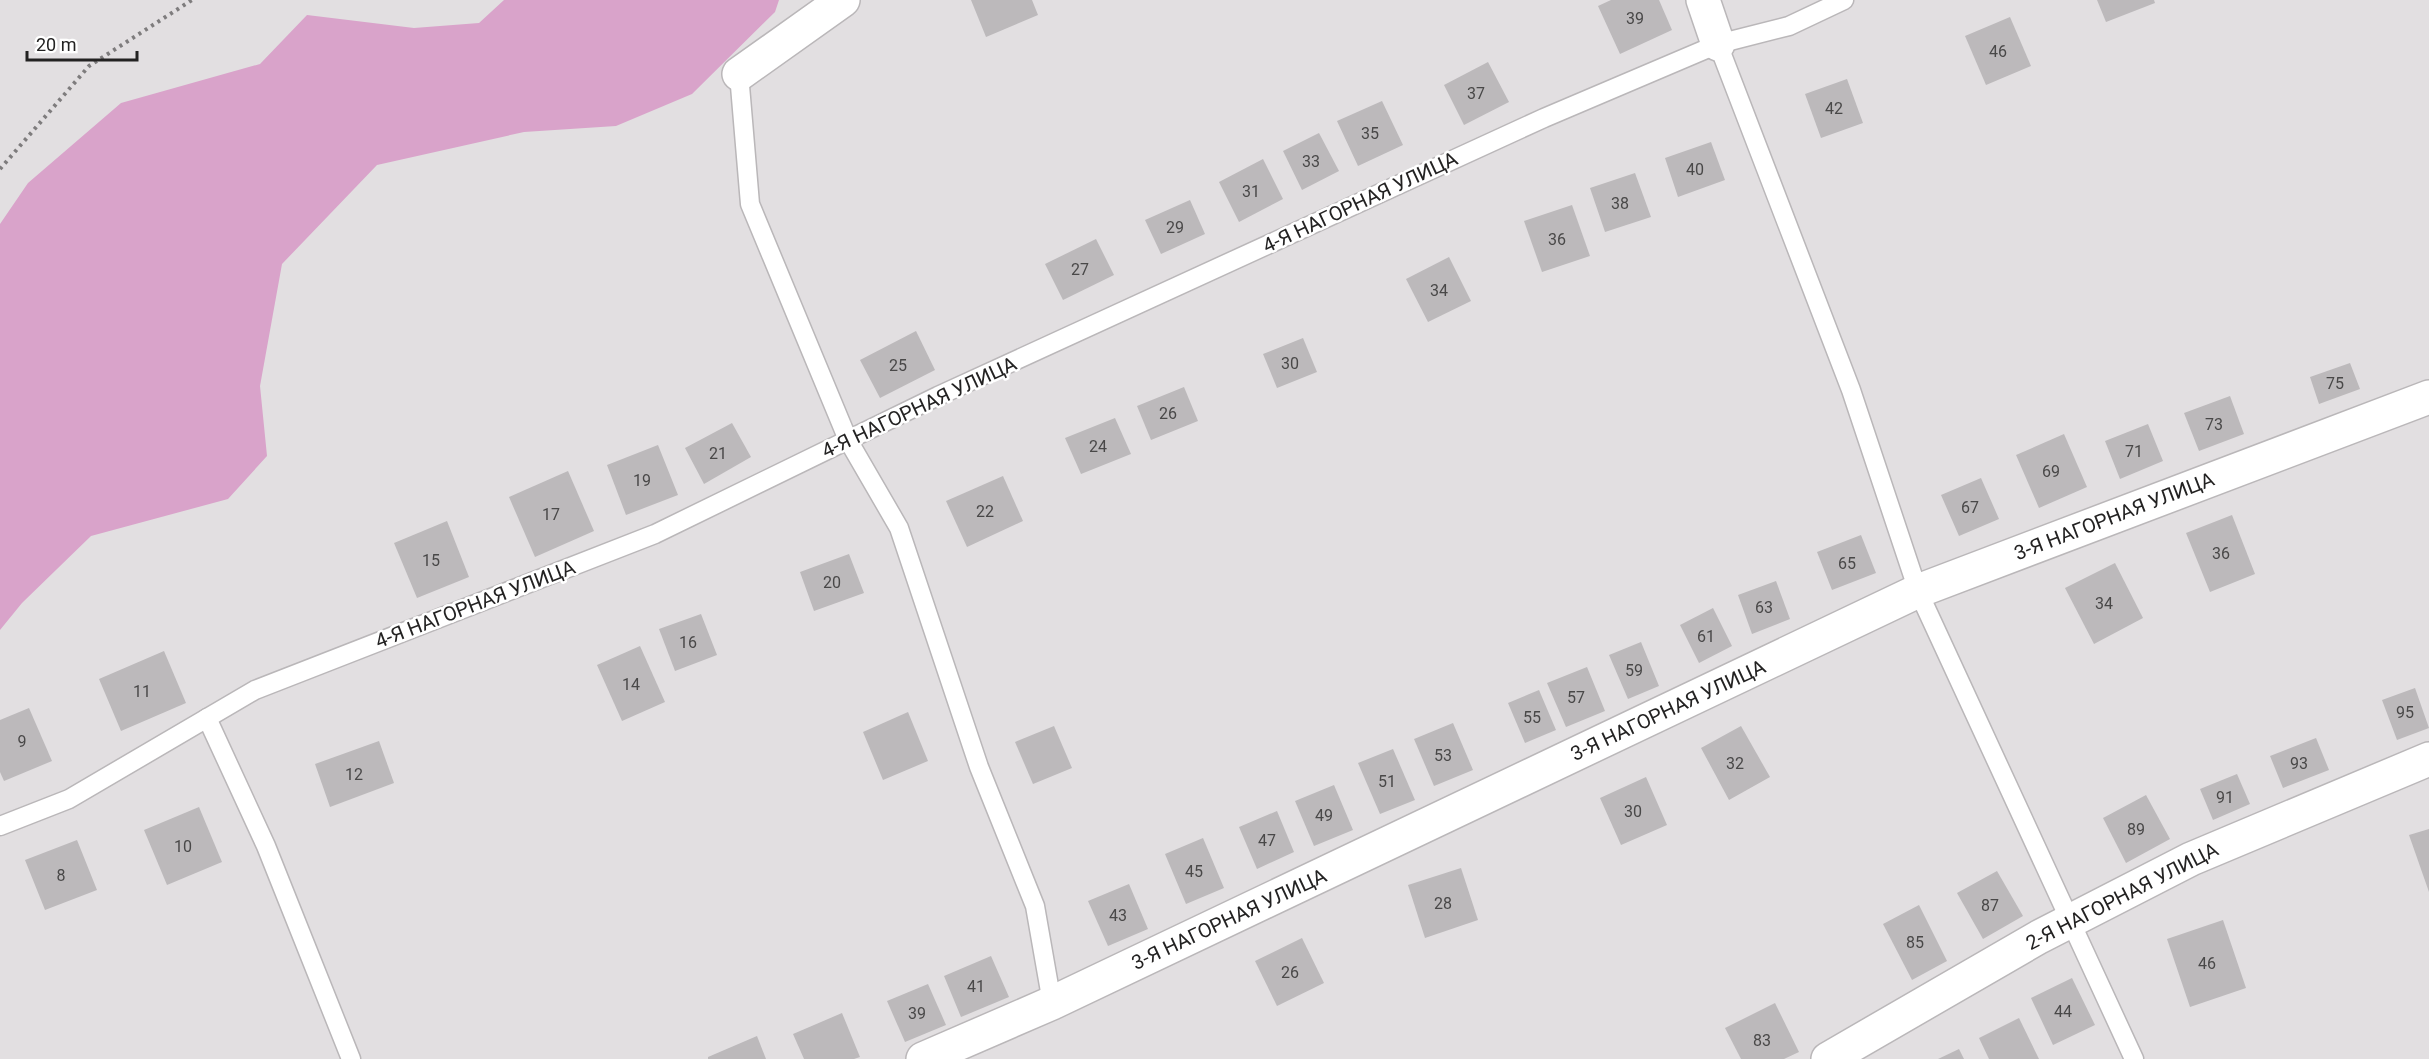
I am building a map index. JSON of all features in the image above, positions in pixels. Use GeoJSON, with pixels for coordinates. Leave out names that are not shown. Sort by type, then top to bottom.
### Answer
{"type":"FeatureCollection","features":[{"type":"Feature","properties":{"kind":"street"},"geometry":{"type":"LineString","coordinates":[[739,74],[843,0]]}},
{"type":"Feature","properties":{"kind":"street"},"geometry":{"type":"LineString","coordinates":[[1703,0],[1718,44]]}},
{"type":"Feature","properties":{"kind":"street","name":"3-Я НАГОРНАЯ УЛИЦА"},"geometry":{"type":"LineString","coordinates":[[923,1059],[1052,1003],[1918,591],[2429,397]]}},
{"type":"Feature","properties":{"kind":"street","name":"2-Я НАГОРНАЯ УЛИЦА"},"geometry":{"type":"LineString","coordinates":[[1828,1059],[2070,920],[2190,859],[2429,759]]}},
{"type":"Feature","properties":{"kind":"lane","name":"4-Я НАГОРНАЯ УЛИЦА"},"geometry":{"type":"LineString","coordinates":[[0,826],[69,799],[255,690],[655,534],[848,440],[1544,118],[1718,44],[1789,26],[1845,0]]}},
{"type":"Feature","properties":{"kind":"lane"},"geometry":{"type":"LineString","coordinates":[[1718,44],[1851,390],[1918,591],[2134,1059]]}},
{"type":"Feature","properties":{"kind":"lane"},"geometry":{"type":"LineString","coordinates":[[739,74],[750,204],[848,440],[899,528],[980,767],[1035,906],[1052,1003]]}},
{"type":"Feature","properties":{"kind":"lane"},"geometry":{"type":"LineString","coordinates":[[207,718],[266,846],[351,1059]]}},
{"type":"Feature","properties":{"kind":"path"},"geometry":{"type":"LineString","coordinates":[[0,169],[89,66],[192,0]]}},
{"type":"Feature","properties":{"kind":"shaded area"},"geometry":{"type":"Polygon","coordinates":[[[504,0],[779,0],[775,12],[692,94],[616,126],[524,132],[377,165],[282,264],[260,386],[267,456],[228,499],[91,536],[22,603],[0,630],[0,224],[28,183],[121,103],[260,64],[307,15],[414,28],[479,23],[504,0]]]}},
{"type":"Feature","properties":{"kind":"building"},"geometry":{"type":"Polygon","coordinates":[[[971,0],[1032,0],[1038,15],[986,37],[971,0]]]}},
{"type":"Feature","properties":{"kind":"building"},"geometry":{"type":"Polygon","coordinates":[[[1611,0],[1659,0],[1672,30],[1620,54],[1598,6],[1611,0]]]}},
{"type":"Feature","properties":{"kind":"building"},"geometry":{"type":"Polygon","coordinates":[[[2097,0],[2154,0],[2155,3],[2106,22],[2097,0]]]}},
{"type":"Feature","properties":{"kind":"building"},"geometry":{"type":"Polygon","coordinates":[[[2010,17],[2031,66],[1986,85],[1965,36],[2010,17]]]}},
{"type":"Feature","properties":{"kind":"building"},"geometry":{"type":"Polygon","coordinates":[[[1488,62],[1509,102],[1464,125],[1444,85],[1488,62]]]}},
{"type":"Feature","properties":{"kind":"building"},"geometry":{"type":"Polygon","coordinates":[[[1847,79],[1863,123],[1821,138],[1805,94],[1847,79]]]}},
{"type":"Feature","properties":{"kind":"building"},"geometry":{"type":"Polygon","coordinates":[[[1382,101],[1403,145],[1358,166],[1337,121],[1382,101]]]}},
{"type":"Feature","properties":{"kind":"building"},"geometry":{"type":"Polygon","coordinates":[[[1319,133],[1339,171],[1302,190],[1283,151],[1319,133]]]}},
{"type":"Feature","properties":{"kind":"building"},"geometry":{"type":"Polygon","coordinates":[[[1711,142],[1725,180],[1678,197],[1665,158],[1711,142]]]}},
{"type":"Feature","properties":{"kind":"building"},"geometry":{"type":"Polygon","coordinates":[[[1263,159],[1283,199],[1239,222],[1219,182],[1263,159]]]}},
{"type":"Feature","properties":{"kind":"building"},"geometry":{"type":"Polygon","coordinates":[[[1635,173],[1651,217],[1605,232],[1590,188],[1635,173]]]}},
{"type":"Feature","properties":{"kind":"building"},"geometry":{"type":"Polygon","coordinates":[[[1190,200],[1205,234],[1161,254],[1145,220],[1190,200]]]}},
{"type":"Feature","properties":{"kind":"building"},"geometry":{"type":"Polygon","coordinates":[[[1572,205],[1590,256],[1542,272],[1524,221],[1572,205]]]}},
{"type":"Feature","properties":{"kind":"building"},"geometry":{"type":"Polygon","coordinates":[[[1096,239],[1114,275],[1063,300],[1045,264],[1096,239]]]}},
{"type":"Feature","properties":{"kind":"building"},"geometry":{"type":"Polygon","coordinates":[[[1449,257],[1471,301],[1428,322],[1406,279],[1449,257]]]}},
{"type":"Feature","properties":{"kind":"building"},"geometry":{"type":"Polygon","coordinates":[[[916,331],[935,370],[880,398],[860,360],[916,331]]]}},
{"type":"Feature","properties":{"kind":"building"},"geometry":{"type":"Polygon","coordinates":[[[1303,338],[1317,372],[1277,388],[1263,354],[1303,338]]]}},
{"type":"Feature","properties":{"kind":"building"},"geometry":{"type":"Polygon","coordinates":[[[2350,363],[2360,389],[2319,404],[2310,377],[2350,363]]]}},
{"type":"Feature","properties":{"kind":"building"},"geometry":{"type":"Polygon","coordinates":[[[1184,387],[1198,421],[1151,440],[1137,406],[1184,387]]]}},
{"type":"Feature","properties":{"kind":"building"},"geometry":{"type":"Polygon","coordinates":[[[2230,396],[2244,434],[2199,451],[2184,413],[2230,396]]]}},
{"type":"Feature","properties":{"kind":"building"},"geometry":{"type":"Polygon","coordinates":[[[1115,418],[1131,454],[1081,474],[1065,438],[1115,418]]]}},
{"type":"Feature","properties":{"kind":"building"},"geometry":{"type":"Polygon","coordinates":[[[732,423],[751,457],[704,484],[685,448],[732,423]]]}},
{"type":"Feature","properties":{"kind":"building"},"geometry":{"type":"Polygon","coordinates":[[[2148,424],[2163,461],[2120,479],[2105,441],[2148,424]]]}},
{"type":"Feature","properties":{"kind":"building"},"geometry":{"type":"Polygon","coordinates":[[[2064,434],[2087,487],[2039,508],[2016,455],[2064,434]]]}},
{"type":"Feature","properties":{"kind":"building"},"geometry":{"type":"Polygon","coordinates":[[[658,445],[678,495],[626,515],[607,465],[658,445]]]}},
{"type":"Feature","properties":{"kind":"building"},"geometry":{"type":"Polygon","coordinates":[[[568,471],[594,531],[535,557],[509,497],[568,471]]]}},
{"type":"Feature","properties":{"kind":"building"},"geometry":{"type":"Polygon","coordinates":[[[1003,476],[1023,521],[967,547],[946,501],[1003,476]]]}},
{"type":"Feature","properties":{"kind":"building"},"geometry":{"type":"Polygon","coordinates":[[[1981,478],[1999,519],[1959,536],[1941,495],[1981,478]]]}},
{"type":"Feature","properties":{"kind":"building"},"geometry":{"type":"Polygon","coordinates":[[[2232,515],[2255,574],[2210,592],[2186,533],[2232,515]]]}},
{"type":"Feature","properties":{"kind":"building"},"geometry":{"type":"Polygon","coordinates":[[[447,521],[469,577],[417,598],[394,543],[447,521]]]}},
{"type":"Feature","properties":{"kind":"building"},"geometry":{"type":"Polygon","coordinates":[[[1861,535],[1876,573],[1832,590],[1817,552],[1861,535]]]}},
{"type":"Feature","properties":{"kind":"building"},"geometry":{"type":"Polygon","coordinates":[[[849,554],[864,593],[814,611],[800,572],[849,554]]]}},
{"type":"Feature","properties":{"kind":"building"},"geometry":{"type":"Polygon","coordinates":[[[2115,563],[2143,618],[2094,644],[2065,588],[2115,563]]]}},
{"type":"Feature","properties":{"kind":"building"},"geometry":{"type":"Polygon","coordinates":[[[1776,581],[1790,619],[1752,634],[1738,595],[1776,581]]]}},
{"type":"Feature","properties":{"kind":"building"},"geometry":{"type":"Polygon","coordinates":[[[1713,608],[1732,646],[1699,663],[1680,625],[1713,608]]]}},
{"type":"Feature","properties":{"kind":"building"},"geometry":{"type":"Polygon","coordinates":[[[701,614],[717,655],[675,671],[659,629],[701,614]]]}},
{"type":"Feature","properties":{"kind":"building"},"geometry":{"type":"Polygon","coordinates":[[[1641,642],[1659,686],[1628,699],[1609,655],[1641,642]]]}},
{"type":"Feature","properties":{"kind":"building"},"geometry":{"type":"Polygon","coordinates":[[[640,646],[665,702],[622,721],[597,665],[640,646]]]}},
{"type":"Feature","properties":{"kind":"building"},"geometry":{"type":"Polygon","coordinates":[[[164,651],[186,703],[121,731],[99,679],[164,651]]]}},
{"type":"Feature","properties":{"kind":"building"},"geometry":{"type":"Polygon","coordinates":[[[1587,667],[1605,711],[1566,727],[1547,683],[1587,667]]]}},
{"type":"Feature","properties":{"kind":"building"},"geometry":{"type":"Polygon","coordinates":[[[2415,688],[2429,728],[2397,740],[2382,700],[2415,688]]]}},
{"type":"Feature","properties":{"kind":"building"},"geometry":{"type":"Polygon","coordinates":[[[1539,690],[1556,730],[1525,743],[1508,703],[1539,690]]]}},
{"type":"Feature","properties":{"kind":"building"},"geometry":{"type":"Polygon","coordinates":[[[29,708],[52,761],[4,781],[0,772],[0,720],[29,708]]]}},
{"type":"Feature","properties":{"kind":"building"},"geometry":{"type":"Polygon","coordinates":[[[908,712],[928,761],[883,780],[863,732],[908,712]]]}},
{"type":"Feature","properties":{"kind":"building"},"geometry":{"type":"Polygon","coordinates":[[[1453,723],[1473,770],[1434,786],[1414,739],[1453,723]]]}},
{"type":"Feature","properties":{"kind":"building"},"geometry":{"type":"Polygon","coordinates":[[[1054,726],[1072,768],[1033,784],[1015,742],[1054,726]]]}},
{"type":"Feature","properties":{"kind":"building"},"geometry":{"type":"Polygon","coordinates":[[[1741,726],[1770,777],[1729,800],[1701,748],[1741,726]]]}},
{"type":"Feature","properties":{"kind":"building"},"geometry":{"type":"Polygon","coordinates":[[[2316,738],[2329,770],[2283,788],[2270,756],[2316,738]]]}},
{"type":"Feature","properties":{"kind":"building"},"geometry":{"type":"Polygon","coordinates":[[[379,741],[394,783],[330,807],[315,764],[379,741]]]}},
{"type":"Feature","properties":{"kind":"building"},"geometry":{"type":"Polygon","coordinates":[[[1393,749],[1415,800],[1380,814],[1358,763],[1393,749]]]}},
{"type":"Feature","properties":{"kind":"building"},"geometry":{"type":"Polygon","coordinates":[[[2237,774],[2250,804],[2213,820],[2200,789],[2237,774]]]}},
{"type":"Feature","properties":{"kind":"building"},"geometry":{"type":"Polygon","coordinates":[[[1646,777],[1667,825],[1621,845],[1600,798],[1646,777]]]}},
{"type":"Feature","properties":{"kind":"building"},"geometry":{"type":"Polygon","coordinates":[[[1334,785],[1353,830],[1314,846],[1295,801],[1334,785]]]}},
{"type":"Feature","properties":{"kind":"building"},"geometry":{"type":"Polygon","coordinates":[[[2146,795],[2170,839],[2126,863],[2103,818],[2146,795]]]}},
{"type":"Feature","properties":{"kind":"building"},"geometry":{"type":"Polygon","coordinates":[[[199,807],[222,862],[167,885],[144,830],[199,807]]]}},
{"type":"Feature","properties":{"kind":"building"},"geometry":{"type":"Polygon","coordinates":[[[1277,811],[1294,852],[1257,869],[1239,827],[1277,811]]]}},
{"type":"Feature","properties":{"kind":"building"},"geometry":{"type":"Polygon","coordinates":[[[2429,829],[2429,892],[2409,835],[2429,829]]]}},
{"type":"Feature","properties":{"kind":"building"},"geometry":{"type":"Polygon","coordinates":[[[1203,838],[1224,888],[1186,904],[1165,854],[1203,838]]]}},
{"type":"Feature","properties":{"kind":"building"},"geometry":{"type":"Polygon","coordinates":[[[77,840],[97,890],[45,910],[25,860],[77,840]]]}},
{"type":"Feature","properties":{"kind":"building"},"geometry":{"type":"Polygon","coordinates":[[[1461,868],[1478,920],[1425,938],[1408,885],[1461,868]]]}},
{"type":"Feature","properties":{"kind":"building"},"geometry":{"type":"Polygon","coordinates":[[[1997,871],[2023,916],[1983,939],[1957,893],[1997,871]]]}},
{"type":"Feature","properties":{"kind":"building"},"geometry":{"type":"Polygon","coordinates":[[[1129,884],[1148,929],[1108,946],[1088,901],[1129,884]]]}},
{"type":"Feature","properties":{"kind":"building"},"geometry":{"type":"Polygon","coordinates":[[[1919,905],[1947,961],[1912,980],[1883,924],[1919,905]]]}},
{"type":"Feature","properties":{"kind":"building"},"geometry":{"type":"Polygon","coordinates":[[[2223,920],[2246,988],[2190,1007],[2167,939],[2223,920]]]}},
{"type":"Feature","properties":{"kind":"building"},"geometry":{"type":"Polygon","coordinates":[[[1302,938],[1324,983],[1277,1006],[1255,961],[1302,938]]]}},
{"type":"Feature","properties":{"kind":"building"},"geometry":{"type":"Polygon","coordinates":[[[991,956],[1009,997],[961,1017],[944,976],[991,956]]]}},
{"type":"Feature","properties":{"kind":"building"},"geometry":{"type":"Polygon","coordinates":[[[2072,978],[2095,1025],[2053,1045],[2031,998],[2072,978]]]}},
{"type":"Feature","properties":{"kind":"building"},"geometry":{"type":"Polygon","coordinates":[[[928,984],[946,1025],[905,1042],[887,1001],[928,984]]]}},
{"type":"Feature","properties":{"kind":"building"},"geometry":{"type":"Polygon","coordinates":[[[1775,1003],[1799,1052],[1784,1059],[1741,1059],[1725,1028],[1775,1003]]]}},
{"type":"Feature","properties":{"kind":"building"},"geometry":{"type":"Polygon","coordinates":[[[842,1013],[860,1057],[804,1059],[793,1034],[842,1013]]]}},
{"type":"Feature","properties":{"kind":"building"},"geometry":{"type":"Polygon","coordinates":[[[2019,1018],[2039,1059],[1989,1059],[1979,1038],[2019,1018]]]}},
{"type":"Feature","properties":{"kind":"building"},"geometry":{"type":"Polygon","coordinates":[[[757,1036],[766,1059],[708,1059],[708,1057],[757,1036]]]}},
{"type":"Feature","properties":{"kind":"building"},"geometry":{"type":"Polygon","coordinates":[[[1959,1049],[1964,1059],[1938,1059],[1959,1049]]]}}]}
